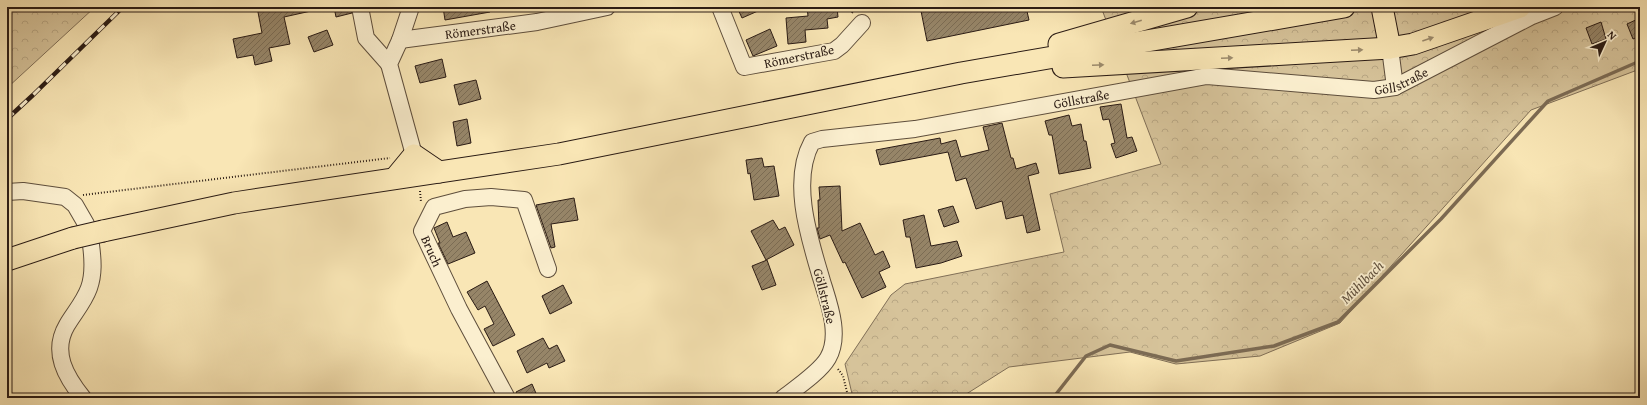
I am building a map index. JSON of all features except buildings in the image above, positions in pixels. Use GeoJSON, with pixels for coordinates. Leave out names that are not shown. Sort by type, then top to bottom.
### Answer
{"type":"FeatureCollection","features":[{"type":"Feature","properties":{"kind":"main road"},"geometry":{"type":"LineString","coordinates":[[961,73],[1187,7]]}},
{"type":"Feature","properties":{"kind":"main road"},"geometry":{"type":"LineString","coordinates":[[7,260],[88,234],[234,203],[559,154],[961,73],[1344,7]]}},
{"type":"Feature","properties":{"kind":"main road"},"geometry":{"type":"LineString","coordinates":[[1382,7],[1390,48]]}},
{"type":"Feature","properties":{"kind":"main road"},"geometry":{"type":"LineString","coordinates":[[961,73],[1390,48],[1413,44],[1520,7]]}},
{"type":"Feature","properties":{"kind":"main road"},"geometry":{"type":"LineString","coordinates":[[395,178],[414,156],[439,172]]}},
{"type":"Feature","properties":{"kind":"street"},"geometry":{"type":"LineString","coordinates":[[360,7],[366,38],[389,64],[414,156]]}},
{"type":"Feature","properties":{"kind":"street"},"geometry":{"type":"LineString","coordinates":[[389,64],[400,40],[411,7]]}},
{"type":"Feature","properties":{"kind":"street","name":"Römerstraße"},"geometry":{"type":"LineString","coordinates":[[400,40],[537,22],[607,7]]}},
{"type":"Feature","properties":{"kind":"street","name":"Römerstraße"},"geometry":{"type":"LineString","coordinates":[[720,7],[744,67],[834,51],[842,45],[862,23]]}},
{"type":"Feature","properties":{"kind":"street","name":"Göllstraße"},"geometry":{"type":"LineString","coordinates":[[828,358],[834,342],[833,324],[804,216],[803,171],[806,154],[812,142],[822,139],[915,129],[1207,76],[1374,90],[1395,87],[1532,16],[1555,7]]}},
{"type":"Feature","properties":{"kind":"street"},"geometry":{"type":"LineString","coordinates":[[1390,48],[1395,87]]}},
{"type":"Feature","properties":{"kind":"street"},"geometry":{"type":"LineString","coordinates":[[7,192],[23,191],[66,197],[75,205],[88,234],[93,274],[85,298],[63,334],[60,353],[66,374],[83,398]]}},
{"type":"Feature","properties":{"kind":"street","name":"Bruch"},"geometry":{"type":"LineString","coordinates":[[506,398],[459,309],[422,231],[434,207],[465,198],[491,197],[524,200],[548,269]]}},
{"type":"Feature","properties":{"kind":"street"},"geometry":{"type":"LineString","coordinates":[[783,398],[808,379],[828,358]]}},
{"type":"Feature","properties":{"kind":"path"},"geometry":{"type":"LineString","coordinates":[[66,197],[390,158]]}},
{"type":"Feature","properties":{"kind":"path"},"geometry":{"type":"LineString","coordinates":[[828,358],[843,376],[847,392],[843,398]]}},
{"type":"Feature","properties":{"kind":"green space"},"geometry":{"type":"Polygon","coordinates":[[[7,7],[95,7],[7,88],[7,7]]]}},
{"type":"Feature","properties":{"kind":"green space"},"geometry":{"type":"Polygon","coordinates":[[[1101,7],[1640,7],[1640,69],[1531,110],[1340,323],[1260,356],[1176,364],[1130,352],[1009,367],[960,398],[853,398],[845,364],[891,295],[905,284],[1064,252],[1050,194],[1161,164],[1101,7]]]}},
{"type":"Feature","properties":{"kind":"waterway","name":"Mühlbach"},"geometry":{"type":"LineString","coordinates":[[1053,398],[1086,356],[1110,345],[1176,361],[1274,346],[1338,322],[1441,219],[1548,101],[1640,61]]}},
{"type":"Feature","properties":{"kind":"railway"},"geometry":{"type":"LineString","coordinates":[[7,119],[123,7]]}}]}
